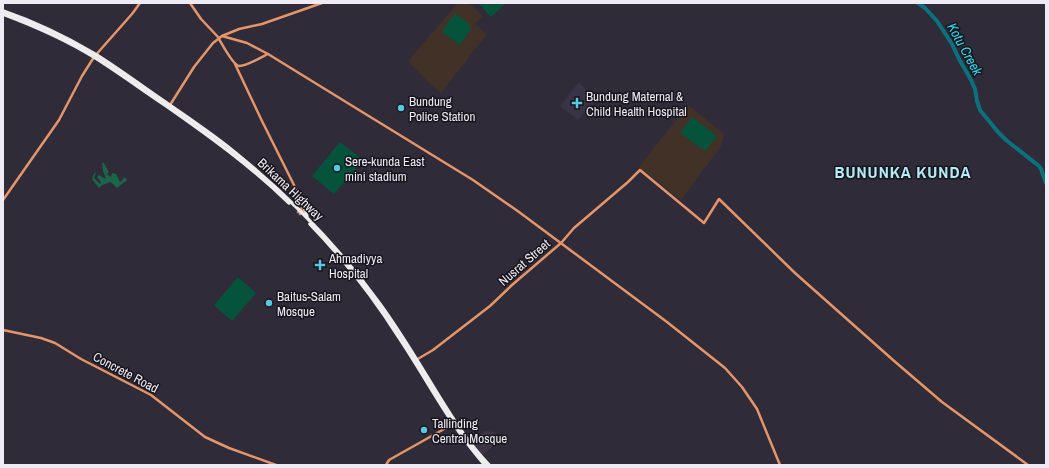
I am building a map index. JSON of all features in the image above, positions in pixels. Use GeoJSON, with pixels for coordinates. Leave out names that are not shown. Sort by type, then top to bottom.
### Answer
{"type":"FeatureCollection","features":[{"type":"Feature","properties":{"kind":"highway","name":"Brikama Highway"},"geometry":{"type":"LineString","coordinates":[[3,13],[46,31],[95,56],[170,105],[231,149],[296,206],[359,280],[388,320],[457,425],[489,465]]}},
{"type":"Feature","properties":{"kind":"highway","name":"Brikama Highway"},"geometry":{"type":"LineString","coordinates":[[95,56],[229,151],[308,218],[339,251],[365,284],[402,336],[453,424],[469,446],[486,465]]}},
{"type":"Feature","properties":{"kind":"highway"},"geometry":{"type":"LineString","coordinates":[[296,206],[305,207],[308,218]]}},
{"type":"Feature","properties":{"kind":"street"},"geometry":{"type":"LineString","coordinates":[[3,200],[59,120],[82,76],[95,56],[140,3]]}},
{"type":"Feature","properties":{"kind":"street"},"geometry":{"type":"LineString","coordinates":[[190,3],[201,20],[220,38],[236,64],[261,119],[295,184],[305,207],[300,212]]}},
{"type":"Feature","properties":{"kind":"street"},"geometry":{"type":"LineString","coordinates":[[170,105],[194,67],[213,43],[220,38],[239,29],[262,24],[322,3]]}},
{"type":"Feature","properties":{"kind":"street"},"geometry":{"type":"LineString","coordinates":[[220,38],[256,46],[473,180],[519,212],[682,334],[730,372],[748,395],[757,409],[780,465]]}},
{"type":"Feature","properties":{"kind":"street"},"geometry":{"type":"LineString","coordinates":[[236,64],[242,66],[268,54]]}},
{"type":"Feature","properties":{"kind":"street","name":"Nusrat Street"},"geometry":{"type":"LineString","coordinates":[[415,360],[433,350],[490,306],[561,243],[574,228],[640,170],[704,223],[719,199],[795,273],[942,402],[1028,465]]}},
{"type":"Feature","properties":{"kind":"street","name":"Concrete Road"},"geometry":{"type":"LineString","coordinates":[[3,330],[41,338],[55,343],[81,359],[151,395],[205,437],[229,448],[276,465]]}},
{"type":"Feature","properties":{"kind":"street"},"geometry":{"type":"LineString","coordinates":[[386,465],[389,460],[453,424]]}},
{"type":"Feature","properties":{"kind":"shaded area"},"geometry":{"type":"Polygon","coordinates":[[[458,3],[469,3],[483,16],[475,24],[487,34],[441,93],[408,61],[458,3]]]}},
{"type":"Feature","properties":{"kind":"shaded area","name":"Bundung Maternal & Child Health Hospital"},"geometry":{"type":"Polygon","coordinates":[[[579,82],[595,100],[578,120],[560,106],[579,82]]]}},
{"type":"Feature","properties":{"kind":"shaded area"},"geometry":{"type":"Polygon","coordinates":[[[688,105],[724,134],[721,146],[681,200],[639,167],[688,105]]]}},
{"type":"Feature","properties":{"kind":"shaded area"},"geometry":{"type":"Polygon","coordinates":[[[485,431],[494,432],[500,441],[482,455],[471,441],[485,431]]]}},
{"type":"Feature","properties":{"kind":"green space"},"geometry":{"type":"Polygon","coordinates":[[[478,3],[506,3],[491,17],[478,3]]]}},
{"type":"Feature","properties":{"kind":"green space"},"geometry":{"type":"Polygon","coordinates":[[[456,14],[468,23],[471,29],[460,45],[442,32],[452,17],[456,14]]]}},
{"type":"Feature","properties":{"kind":"green space"},"geometry":{"type":"Polygon","coordinates":[[[692,117],[717,136],[705,151],[680,133],[692,117]]]}},
{"type":"Feature","properties":{"kind":"green space","name":"Sere-kunda East mini stadium"},"geometry":{"type":"Polygon","coordinates":[[[340,142],[363,160],[334,194],[312,176],[340,142]]]}},
{"type":"Feature","properties":{"kind":"green space"},"geometry":{"type":"Polygon","coordinates":[[[103,162],[109,172],[107,174],[111,177],[112,173],[116,174],[120,182],[125,177],[127,180],[117,188],[110,182],[103,184],[99,188],[92,179],[96,173],[94,178],[100,184],[101,182],[97,177],[99,175],[106,179],[103,171],[103,162]]]}},
{"type":"Feature","properties":{"kind":"green space"},"geometry":{"type":"Polygon","coordinates":[[[238,277],[256,293],[232,321],[214,305],[238,277]]]}},
{"type":"Feature","properties":{"kind":"waterway","name":"Kotu Creek"},"geometry":{"type":"LineString","coordinates":[[918,3],[937,21],[952,44],[975,89],[980,110],[1006,140],[1039,166],[1046,183]]}},
{"type":"Feature","properties":{"kind":"place","name":"Bundung Maternal & Child Health Hospital"},"geometry":{"type":"Point","coordinates":[577,103]}},
{"type":"Feature","properties":{"kind":"place","name":"Bundung Police Station"},"geometry":{"type":"Point","coordinates":[401,108]}},
{"type":"Feature","properties":{"kind":"place","name":"Sere-kunda East mini stadium"},"geometry":{"type":"Point","coordinates":[337,168]}},
{"type":"Feature","properties":{"kind":"place","name":"Ahmadiyya Hospital"},"geometry":{"type":"Point","coordinates":[320,265]}},
{"type":"Feature","properties":{"kind":"place","name":"Baitus-Salam Mosque"},"geometry":{"type":"Point","coordinates":[269,303]}},
{"type":"Feature","properties":{"kind":"place","name":"Tallinding Central Mosque"},"geometry":{"type":"Point","coordinates":[424,430]}},
{"type":"Feature","properties":{"kind":"district","name":"BUNUNKA KUNDA"},"geometry":{"type":"Point","coordinates":[903,172]}}]}
